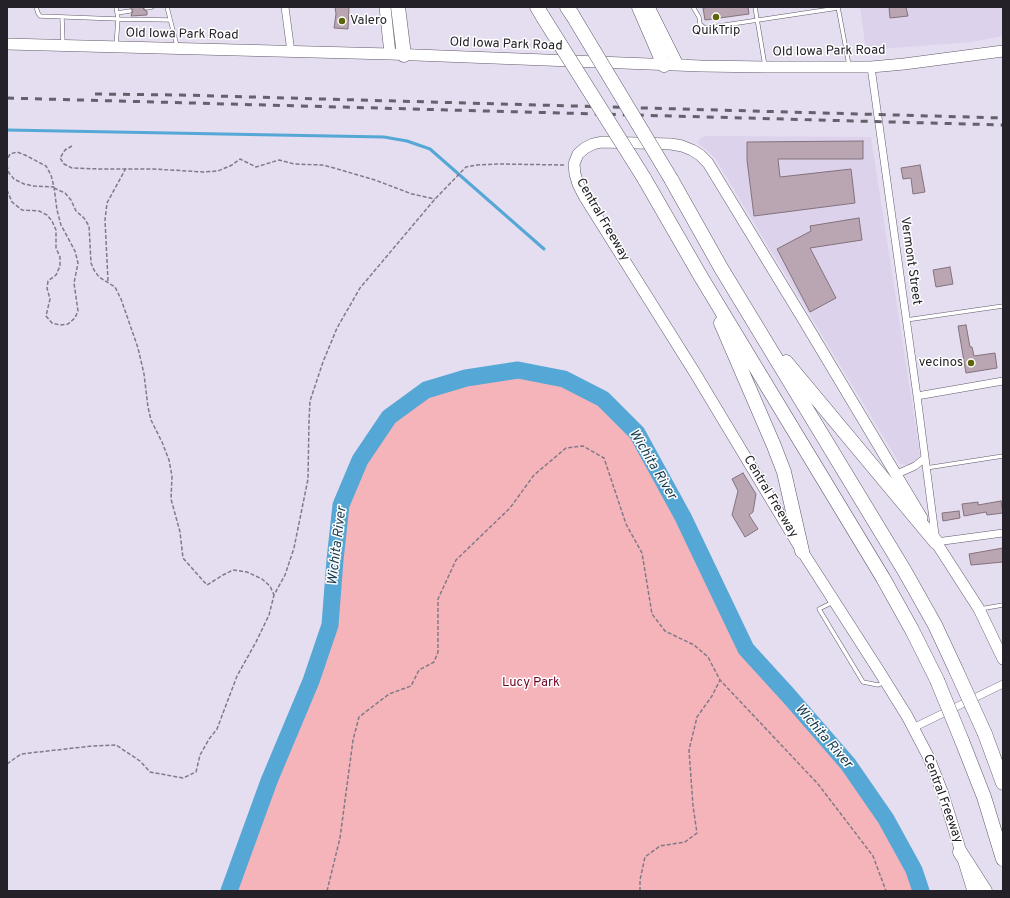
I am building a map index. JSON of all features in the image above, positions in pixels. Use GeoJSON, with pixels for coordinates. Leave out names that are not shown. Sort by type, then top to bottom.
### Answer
{"type":"FeatureCollection","features":[{"type":"Feature","properties":{"kind":"highway"},"geometry":{"type":"LineString","coordinates":[[397,54],[398,7]]}},
{"type":"Feature","properties":{"kind":"highway"},"geometry":{"type":"LineString","coordinates":[[638,7],[671,65]]}},
{"type":"Feature","properties":{"kind":"highway"},"geometry":{"type":"LineString","coordinates":[[540,12],[644,178],[701,277],[883,578],[912,630],[937,680],[962,741],[984,797],[1003,859]]}},
{"type":"Feature","properties":{"kind":"highway"},"geometry":{"type":"LineString","coordinates":[[570,12],[671,179],[721,268],[935,625],[985,734],[1003,783]]}},
{"type":"Feature","properties":{"kind":"highway"},"geometry":{"type":"LineString","coordinates":[[701,277],[784,472],[802,551]]}},
{"type":"Feature","properties":{"kind":"highway"},"geometry":{"type":"LineString","coordinates":[[755,324],[936,542]]}},
{"type":"Feature","properties":{"kind":"highway"},"geometry":{"type":"LineString","coordinates":[[960,852],[986,891]]}},
{"type":"Feature","properties":{"kind":"main road"},"geometry":{"type":"LineString","coordinates":[[385,7],[397,54]]}},
{"type":"Feature","properties":{"kind":"main road"},"geometry":{"type":"LineString","coordinates":[[649,7],[671,65]]}},
{"type":"Feature","properties":{"kind":"main road","name":"Old Iowa Park Road"},"geometry":{"type":"LineString","coordinates":[[7,44],[397,54],[671,65],[766,67],[871,66],[904,64],[1003,51]]}},
{"type":"Feature","properties":{"kind":"main road","name":"Central Freeway"},"geometry":{"type":"LineString","coordinates":[[973,891],[943,794],[929,758],[913,728],[886,682],[802,551],[695,373],[584,196],[578,184],[574,164],[578,154],[585,148],[602,142],[670,144],[682,146],[700,155],[708,163],[897,474],[936,542],[979,609],[1003,659]]}},
{"type":"Feature","properties":{"kind":"street"},"geometry":{"type":"LineString","coordinates":[[285,7],[291,52]]}},
{"type":"Feature","properties":{"kind":"street","name":"Vermont Street"},"geometry":{"type":"LineString","coordinates":[[871,66],[936,542]]}},
{"type":"Feature","properties":{"kind":"street"},"geometry":{"type":"LineString","coordinates":[[917,396],[1003,381]]}},
{"type":"Feature","properties":{"kind":"street"},"geometry":{"type":"LineString","coordinates":[[897,474],[916,466],[925,458]]}},
{"type":"Feature","properties":{"kind":"street"},"geometry":{"type":"LineString","coordinates":[[936,542],[1003,533]]}},
{"type":"Feature","properties":{"kind":"street"},"geometry":{"type":"LineString","coordinates":[[913,728],[1003,684]]}},
{"type":"Feature","properties":{"kind":"lane"},"geometry":{"type":"LineString","coordinates":[[36,7],[40,16],[170,20]]}},
{"type":"Feature","properties":{"kind":"lane"},"geometry":{"type":"LineString","coordinates":[[116,7],[118,19],[116,47]]}},
{"type":"Feature","properties":{"kind":"lane"},"geometry":{"type":"LineString","coordinates":[[146,8],[152,7]]}},
{"type":"Feature","properties":{"kind":"lane"},"geometry":{"type":"LineString","coordinates":[[167,7],[178,49]]}},
{"type":"Feature","properties":{"kind":"lane"},"geometry":{"type":"LineString","coordinates":[[693,7],[699,17],[700,24],[705,28],[838,7],[849,66]]}},
{"type":"Feature","properties":{"kind":"lane"},"geometry":{"type":"LineString","coordinates":[[756,7],[766,67]]}},
{"type":"Feature","properties":{"kind":"lane"},"geometry":{"type":"LineString","coordinates":[[117,13],[130,11]]}},
{"type":"Feature","properties":{"kind":"lane"},"geometry":{"type":"LineString","coordinates":[[62,17],[63,46]]}},
{"type":"Feature","properties":{"kind":"lane"},"geometry":{"type":"LineString","coordinates":[[906,320],[1003,306]]}},
{"type":"Feature","properties":{"kind":"lane"},"geometry":{"type":"LineString","coordinates":[[926,468],[1003,456]]}},
{"type":"Feature","properties":{"kind":"lane"},"geometry":{"type":"LineString","coordinates":[[834,601],[819,609],[862,682],[878,685],[886,682]]}},
{"type":"Feature","properties":{"kind":"lane"},"geometry":{"type":"LineString","coordinates":[[979,609],[1003,606]]}},
{"type":"Feature","properties":{"kind":"path"},"geometry":{"type":"LineString","coordinates":[[72,146],[65,150],[60,158],[64,164],[72,168],[126,168],[203,172],[218,171],[232,165],[240,159],[256,167],[279,160],[294,164],[322,165],[375,180],[412,194],[436,199]]}},
{"type":"Feature","properties":{"kind":"path"},"geometry":{"type":"LineString","coordinates":[[7,190],[12,202],[22,210],[39,212],[47,215],[52,221],[56,230],[56,248],[60,257],[60,266],[56,275],[48,280],[47,288],[50,299],[46,316],[52,323],[60,325],[68,324],[75,318],[78,312],[74,283],[78,263],[75,251],[61,225],[57,210],[54,187],[51,175],[46,166],[25,154],[17,152],[10,154],[7,160],[7,166],[9,173],[14,179],[24,184],[34,186],[54,187],[66,193],[76,210],[89,226],[91,263],[99,277],[115,286],[138,348],[143,367],[151,420],[169,460],[172,476],[171,499],[180,532],[183,558],[207,585],[222,574],[233,570],[247,572],[262,579],[270,586],[274,596]]}},
{"type":"Feature","properties":{"kind":"path"},"geometry":{"type":"LineString","coordinates":[[7,764],[21,754],[92,746],[116,745],[140,761],[150,772],[183,778],[196,772],[200,755],[209,739],[217,729],[237,676],[269,615],[274,596],[285,575],[294,548],[308,479],[310,401],[322,362],[337,328],[360,288],[436,199],[466,167],[499,164],[574,164]]}},
{"type":"Feature","properties":{"kind":"path"},"geometry":{"type":"LineString","coordinates":[[108,281],[105,220],[107,203],[126,168]]}},
{"type":"Feature","properties":{"kind":"path"},"geometry":{"type":"LineString","coordinates":[[328,891],[340,838],[353,740],[359,718],[389,694],[411,686],[419,670],[434,662],[438,652],[438,599],[456,560],[510,508],[534,475],[566,448],[583,446],[604,458],[626,524],[642,553],[652,614],[665,630],[694,645],[708,657],[720,680],[818,784],[873,856],[886,891]]}},
{"type":"Feature","properties":{"kind":"path"},"geometry":{"type":"LineString","coordinates":[[640,891],[640,880],[645,857],[660,846],[685,842],[697,833],[693,806],[689,750],[697,717],[712,696],[720,680]]}},
{"type":"Feature","properties":{"kind":"shaded area"},"geometry":{"type":"Polygon","coordinates":[[[860,7],[1003,7],[1003,36],[971,42],[866,50],[860,7]]]}},
{"type":"Feature","properties":{"kind":"shaded area"},"geometry":{"type":"Polygon","coordinates":[[[706,136],[871,137],[920,455],[918,460],[908,465],[900,464],[715,158],[697,143],[701,138],[706,136]]]}},
{"type":"Feature","properties":{"kind":"green space","name":"Lucy Park"},"geometry":{"type":"Polygon","coordinates":[[[518,370],[564,379],[603,399],[637,433],[683,517],[746,649],[848,764],[886,819],[914,870],[921,891],[229,891],[269,781],[311,681],[330,625],[341,505],[360,460],[389,417],[426,390],[466,378],[518,370]]]}},
{"type":"Feature","properties":{"kind":"building"},"geometry":{"type":"Polygon","coordinates":[[[129,7],[143,7],[144,10],[147,11],[147,15],[131,16],[133,10],[129,7]]]}},
{"type":"Feature","properties":{"kind":"building","name":"Valero"},"geometry":{"type":"Polygon","coordinates":[[[335,7],[349,7],[348,29],[334,28],[336,14],[335,7]]]}},
{"type":"Feature","properties":{"kind":"building","name":"QuikTrip"},"geometry":{"type":"Polygon","coordinates":[[[748,7],[749,14],[705,20],[703,8],[748,7]]]}},
{"type":"Feature","properties":{"kind":"building"},"geometry":{"type":"Polygon","coordinates":[[[889,7],[906,7],[908,16],[890,18],[889,7]]]}},
{"type":"Feature","properties":{"kind":"building"},"geometry":{"type":"Polygon","coordinates":[[[863,141],[863,159],[778,159],[780,177],[851,169],[855,203],[754,216],[747,160],[747,142],[863,141]]]}},
{"type":"Feature","properties":{"kind":"building"},"geometry":{"type":"Polygon","coordinates":[[[920,165],[925,192],[913,194],[911,178],[903,179],[901,168],[920,165]]]}},
{"type":"Feature","properties":{"kind":"building"},"geometry":{"type":"Polygon","coordinates":[[[859,218],[862,240],[810,248],[836,298],[810,312],[777,249],[811,231],[810,226],[859,218]]]}},
{"type":"Feature","properties":{"kind":"building"},"geometry":{"type":"Polygon","coordinates":[[[950,267],[953,284],[936,287],[933,270],[950,267]]]}},
{"type":"Feature","properties":{"kind":"building"},"geometry":{"type":"Polygon","coordinates":[[[966,325],[970,347],[972,347],[974,356],[995,353],[997,368],[966,373],[958,326],[966,325]]]}},
{"type":"Feature","properties":{"kind":"building"},"geometry":{"type":"Polygon","coordinates":[[[743,473],[756,494],[753,512],[749,515],[758,529],[745,537],[732,515],[738,491],[732,479],[743,473]]]}},
{"type":"Feature","properties":{"kind":"building"},"geometry":{"type":"Polygon","coordinates":[[[1001,501],[1003,513],[987,515],[986,512],[964,516],[962,504],[978,502],[978,505],[1001,501]]]}},
{"type":"Feature","properties":{"kind":"building"},"geometry":{"type":"Polygon","coordinates":[[[959,511],[960,518],[943,521],[942,513],[959,511]]]}},
{"type":"Feature","properties":{"kind":"building"},"geometry":{"type":"Polygon","coordinates":[[[1003,548],[1003,562],[971,565],[969,554],[1003,548]]]}},
{"type":"Feature","properties":{"kind":"waterway"},"geometry":{"type":"LineString","coordinates":[[7,130],[384,137],[407,141],[430,149],[544,249]]}},
{"type":"Feature","properties":{"kind":"waterway","name":"Wichita River"},"geometry":{"type":"LineString","coordinates":[[229,891],[269,781],[311,681],[330,625],[341,505],[360,460],[389,417],[426,390],[466,378],[518,370],[564,379],[603,399],[637,433],[683,517],[746,649],[848,764],[886,819],[914,870],[921,891]]}},
{"type":"Feature","properties":{"kind":"railway"},"geometry":{"type":"LineString","coordinates":[[95,94],[180,95],[1003,118]]}},
{"type":"Feature","properties":{"kind":"railway"},"geometry":{"type":"LineString","coordinates":[[7,98],[1003,125]]}},
{"type":"Feature","properties":{"kind":"place","name":"QuikTrip"},"geometry":{"type":"Point","coordinates":[716,17]}},
{"type":"Feature","properties":{"kind":"place","name":"Valero"},"geometry":{"type":"Point","coordinates":[342,21]}},
{"type":"Feature","properties":{"kind":"place","name":"vecinos"},"geometry":{"type":"Point","coordinates":[971,363]}}]}
